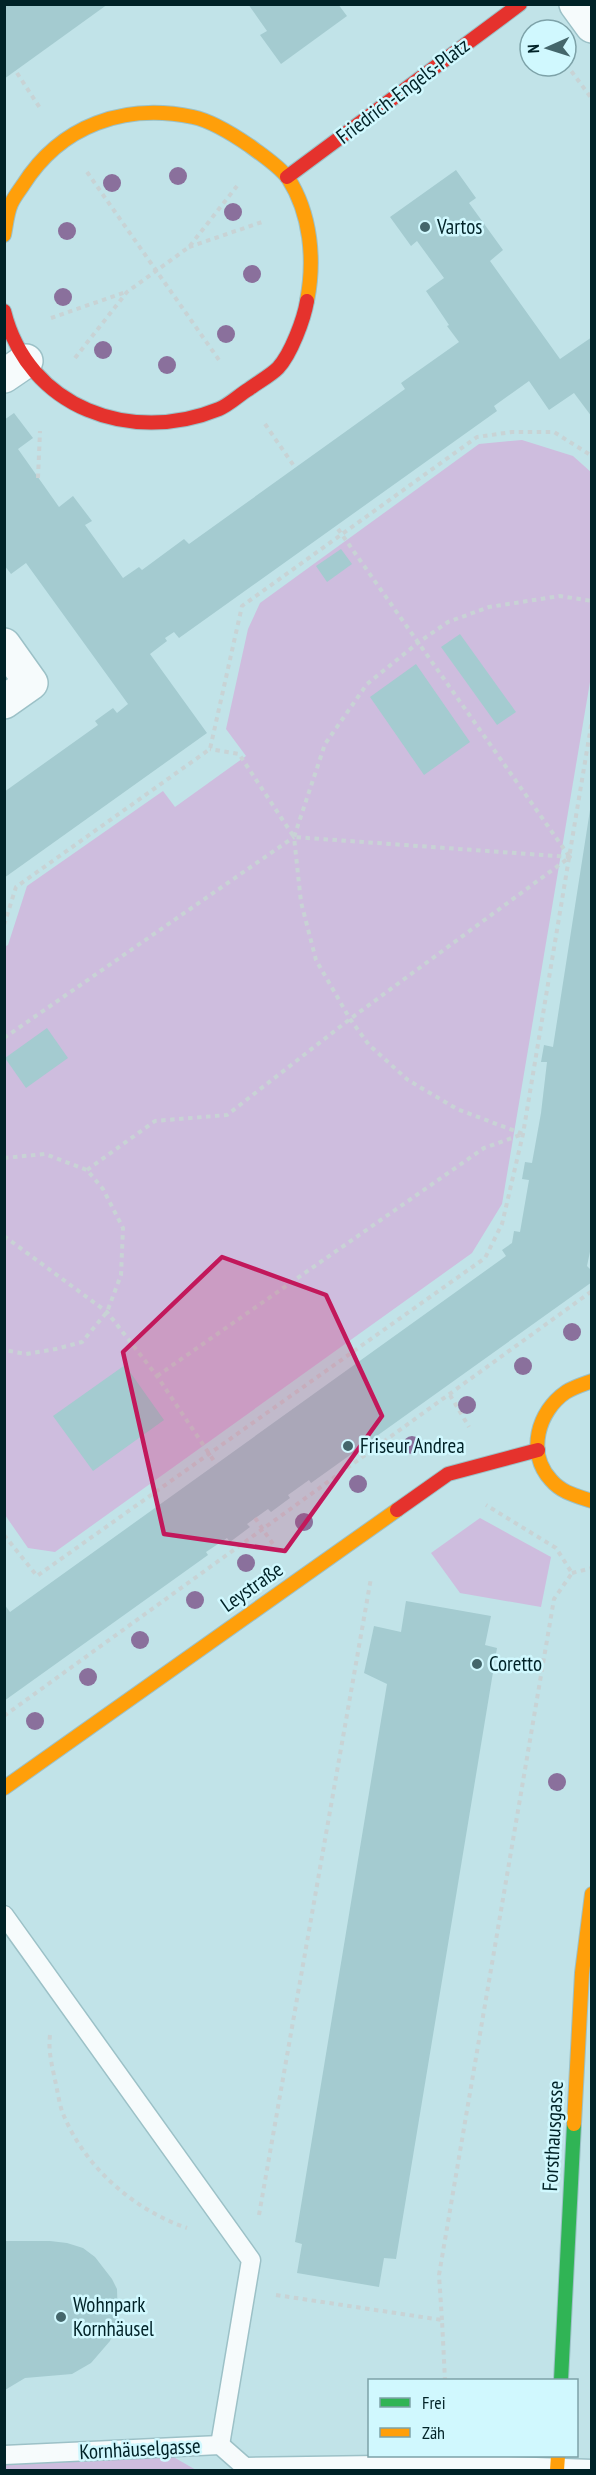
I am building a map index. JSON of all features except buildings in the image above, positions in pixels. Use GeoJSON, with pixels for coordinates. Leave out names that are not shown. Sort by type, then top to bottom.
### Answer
{"type":"FeatureCollection","features":[{"type":"Feature","properties":{"kind":"street","name":"Friedrich-Engels-Platz"},"geometry":{"type":"LineString","coordinates":[[287,177],[520,4]]}},
{"type":"Feature","properties":{"kind":"street"},"geometry":{"type":"LineString","coordinates":[[576,4],[591,26]]}},
{"type":"Feature","properties":{"kind":"street"},"geometry":{"type":"LineString","coordinates":[[4,235],[11,204],[38,163],[63,140],[93,123],[135,114],[195,117],[218,126],[261,154],[287,177],[302,208],[310,240],[312,275],[303,322],[279,367],[220,409],[173,422],[121,421],[74,405],[15,368],[12,332],[4,311]]}},
{"type":"Feature","properties":{"kind":"street"},"geometry":{"type":"LineString","coordinates":[[4,645],[31,683],[4,702]]}},
{"type":"Feature","properties":{"kind":"street"},"geometry":{"type":"LineString","coordinates":[[591,1381],[570,1388],[552,1401],[543,1414],[537,1432],[538,1450],[543,1468],[555,1484],[580,1500],[591,1501]]}},
{"type":"Feature","properties":{"kind":"street","name":"Leystraße"},"geometry":{"type":"LineString","coordinates":[[4,1788],[448,1474],[538,1450]]}},
{"type":"Feature","properties":{"kind":"street","name":"Forsthausgasse"},"geometry":{"type":"LineString","coordinates":[[561,2379],[582,1973],[591,1894]]}},
{"type":"Feature","properties":{"kind":"lane"},"geometry":{"type":"LineString","coordinates":[[4,1915],[246,2253],[246,2291],[220,2445]]}},
{"type":"Feature","properties":{"kind":"lane","name":"Kornhäuselgasse"},"geometry":{"type":"LineString","coordinates":[[4,2455],[220,2445],[245,2467],[557,2464],[591,2469]]}},
{"type":"Feature","properties":{"kind":"path"},"geometry":{"type":"LineString","coordinates":[[576,78],[591,99]]}},
{"type":"Feature","properties":{"kind":"path"},"geometry":{"type":"LineString","coordinates":[[63,140],[294,466]]}},
{"type":"Feature","properties":{"kind":"path"},"geometry":{"type":"LineString","coordinates":[[12,332],[127,292],[157,271],[189,247],[261,154]]}},
{"type":"Feature","properties":{"kind":"path"},"geometry":{"type":"LineString","coordinates":[[189,247],[302,208]]}},
{"type":"Feature","properties":{"kind":"path"},"geometry":{"type":"LineString","coordinates":[[38,478],[40,428],[50,389],[127,292]]}},
{"type":"Feature","properties":{"kind":"path"},"geometry":{"type":"LineString","coordinates":[[4,925],[16,887],[210,749],[242,606],[477,437],[512,432],[554,432],[591,456]]}},
{"type":"Feature","properties":{"kind":"path"},"geometry":{"type":"LineString","coordinates":[[338,529],[570,857]]}},
{"type":"Feature","properties":{"kind":"path"},"geometry":{"type":"LineString","coordinates":[[523,1134],[457,1109],[408,1080],[369,1045],[350,1019],[316,960],[301,902],[294,837],[325,744],[367,684],[418,642],[448,622],[489,607],[560,596],[591,601]]}},
{"type":"Feature","properties":{"kind":"path"},"geometry":{"type":"LineString","coordinates":[[4,1535],[37,1576],[485,1258],[502,1224],[523,1134],[591,720]]}},
{"type":"Feature","properties":{"kind":"path"},"geometry":{"type":"LineString","coordinates":[[210,749],[239,754],[294,837]]}},
{"type":"Feature","properties":{"kind":"path"},"geometry":{"type":"LineString","coordinates":[[4,1038],[294,837],[570,857]]}},
{"type":"Feature","properties":{"kind":"path"},"geometry":{"type":"LineString","coordinates":[[87,1170],[155,1121],[227,1115],[350,1019],[570,857]]}},
{"type":"Feature","properties":{"kind":"path"},"geometry":{"type":"LineString","coordinates":[[157,1377],[484,1148],[523,1134]]}},
{"type":"Feature","properties":{"kind":"path"},"geometry":{"type":"LineString","coordinates":[[4,1158],[45,1154],[87,1170],[103,1189],[123,1228],[121,1275],[107,1312],[82,1342],[26,1354],[4,1350]]}},
{"type":"Feature","properties":{"kind":"path"},"geometry":{"type":"LineString","coordinates":[[4,1236],[107,1312],[157,1377],[216,1464]]}},
{"type":"Feature","properties":{"kind":"path"},"geometry":{"type":"LineString","coordinates":[[4,1716],[591,1291]]}},
{"type":"Feature","properties":{"kind":"path"},"geometry":{"type":"LineString","coordinates":[[450,1395],[474,1435]]}},
{"type":"Feature","properties":{"kind":"path"},"geometry":{"type":"LineString","coordinates":[[486,1505],[556,1548],[572,1573]]}},
{"type":"Feature","properties":{"kind":"path"},"geometry":{"type":"LineString","coordinates":[[255,1518],[267,1536]]}},
{"type":"Feature","properties":{"kind":"path"},"geometry":{"type":"LineString","coordinates":[[53,1984],[48,2052],[64,2116],[86,2153],[120,2192],[163,2220],[246,2253],[380,1521]]}},
{"type":"Feature","properties":{"kind":"path"},"geometry":{"type":"LineString","coordinates":[[445,2379],[439,2275],[554,1599],[572,1573],[591,1568]]}},
{"type":"Feature","properties":{"kind":"path"},"geometry":{"type":"LineString","coordinates":[[246,2291],[442,2320]]}},
{"type":"Feature","properties":{"kind":"highlighted area"},"geometry":{"type":"Polygon","coordinates":[[[222,1257],[326,1295],[382,1416],[285,1551],[164,1534],[123,1352],[222,1257]]]}},
{"type":"Feature","properties":{"kind":"shaded area"},"geometry":{"type":"Polygon","coordinates":[[[522,440],[573,456],[592,473],[591,676],[502,1204],[472,1253],[55,1552],[28,1548],[5,1515],[4,947],[8,945],[27,886],[163,791],[175,807],[246,756],[226,729],[248,629],[260,603],[479,444],[522,440]]]}},
{"type":"Feature","properties":{"kind":"shaded area"},"geometry":{"type":"Polygon","coordinates":[[[480,1518],[551,1557],[541,1607],[460,1593],[431,1553],[480,1518]]]}},
{"type":"Feature","properties":{"kind":"shaded area"},"geometry":{"type":"Polygon","coordinates":[[[170,2455],[196,2470],[5,2470],[5,2465],[170,2455]]]}},
{"type":"Feature","properties":{"kind":"traffic: fast"},"geometry":{"type":"LineString","coordinates":[[561,2379],[574,2124]]}},
{"type":"Feature","properties":{"kind":"traffic: slow"},"geometry":{"type":"LineString","coordinates":[[4,235],[10,208],[23,185],[38,164],[75,133],[96,123],[143,113],[167,113],[193,117],[215,125],[237,137],[280,169],[288,178],[302,207],[309,238],[311,270],[307,301]]}},
{"type":"Feature","properties":{"kind":"traffic: slow"},"geometry":{"type":"LineString","coordinates":[[592,1381],[569,1390],[556,1400],[542,1421],[537,1445],[543,1469],[551,1480],[570,1494],[592,1501]]}},
{"type":"Feature","properties":{"kind":"traffic: slow"},"geometry":{"type":"LineString","coordinates":[[4,1788],[397,1510]]}},
{"type":"Feature","properties":{"kind":"traffic: slow"},"geometry":{"type":"LineString","coordinates":[[574,2124],[582,1973],[592,1894]]}},
{"type":"Feature","properties":{"kind":"traffic: slow"},"geometry":{"type":"LineString","coordinates":[[557,2470],[558,2457]]}},
{"type":"Feature","properties":{"kind":"traffic: jam"},"geometry":{"type":"LineString","coordinates":[[287,177],[520,4]]}},
{"type":"Feature","properties":{"kind":"traffic: jam"},"geometry":{"type":"LineString","coordinates":[[4,311],[17,345],[35,372],[59,394],[88,410],[119,419],[152,423],[185,419],[219,409],[271,374],[283,362],[292,345],[307,301]]}},
{"type":"Feature","properties":{"kind":"traffic: jam"},"geometry":{"type":"LineString","coordinates":[[397,1510],[448,1474],[538,1450]]}},
{"type":"Feature","properties":{"kind":"place","name":"Vartos"},"geometry":{"type":"Point","coordinates":[425,227]}},
{"type":"Feature","properties":{"kind":"place","name":"Friseur Andrea"},"geometry":{"type":"Point","coordinates":[348,1446]}},
{"type":"Feature","properties":{"kind":"place","name":"Coretto"},"geometry":{"type":"Point","coordinates":[477,1664]}},
{"type":"Feature","properties":{"kind":"place","name":"Wohnpark Kornhäusel"},"geometry":{"type":"Point","coordinates":[61,2317]}}]}
